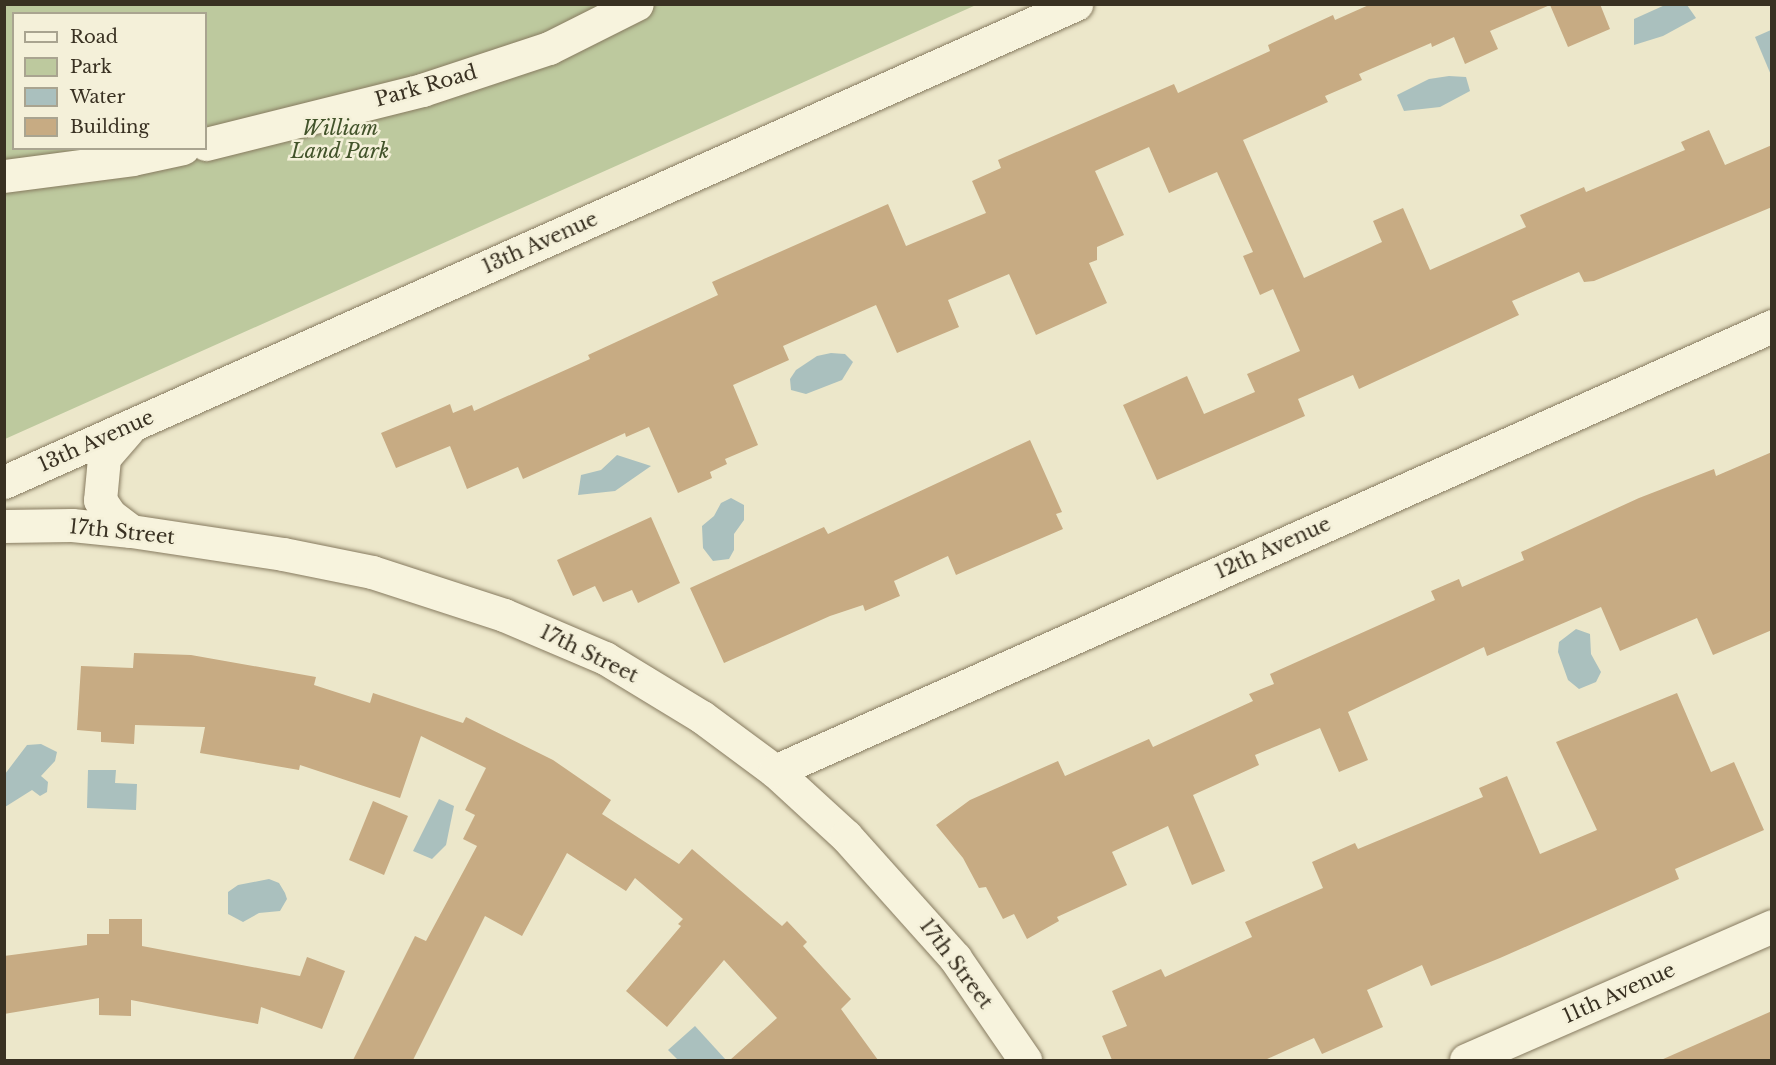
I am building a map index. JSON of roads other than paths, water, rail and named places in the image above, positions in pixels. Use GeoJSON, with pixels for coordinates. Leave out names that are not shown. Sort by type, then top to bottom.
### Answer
{"type":"FeatureCollection","features":[{"type":"Feature","properties":{"kind":"street","name":"Park Road"},"geometry":{"type":"LineString","coordinates":[[207,144],[422,90],[549,48],[637,4]]}},
{"type":"Feature","properties":{"kind":"street","name":"13th Avenue"},"geometry":{"type":"LineString","coordinates":[[4,482],[1076,4]]}},
{"type":"Feature","properties":{"kind":"street"},"geometry":{"type":"LineString","coordinates":[[4,176],[133,159],[174,150]]}},
{"type":"Feature","properties":{"kind":"street","name":"12th Avenue"},"geometry":{"type":"LineString","coordinates":[[775,771],[1772,326]]}},
{"type":"Feature","properties":{"kind":"street"},"geometry":{"type":"LineString","coordinates":[[131,531],[110,515],[100,500],[99,478],[104,458],[132,426]]}},
{"type":"Feature","properties":{"kind":"street","name":"17th Street"},"geometry":{"type":"LineString","coordinates":[[4,526],[72,525],[131,531],[283,554],[372,572],[504,615],[605,658],[702,717],[775,771],[894,885],[955,958],[1025,1060]]}},
{"type":"Feature","properties":{"kind":"street","name":"11th Avenue"},"geometry":{"type":"LineString","coordinates":[[1466,1060],[1772,926]]}},
{"type":"Feature","properties":{"kind":"water"},"geometry":{"type":"Polygon","coordinates":[[[1665,5],[1687,5],[1696,18],[1663,36],[1634,45],[1634,19],[1665,5]]]}},
{"type":"Feature","properties":{"kind":"water"},"geometry":{"type":"Polygon","coordinates":[[[1771,30],[1771,75],[1755,37],[1771,30]]]}},
{"type":"Feature","properties":{"kind":"water"},"geometry":{"type":"Polygon","coordinates":[[[1449,76],[1466,77],[1470,91],[1440,107],[1404,111],[1397,95],[1429,79],[1449,76]]]}},
{"type":"Feature","properties":{"kind":"water"},"geometry":{"type":"Polygon","coordinates":[[[831,353],[845,354],[853,362],[842,380],[806,394],[791,390],[790,379],[796,370],[817,356],[831,353]]]}},
{"type":"Feature","properties":{"kind":"water"},"geometry":{"type":"Polygon","coordinates":[[[617,455],[651,466],[615,491],[578,495],[581,475],[601,470],[617,455]]]}},
{"type":"Feature","properties":{"kind":"water"},"geometry":{"type":"Polygon","coordinates":[[[731,498],[744,505],[744,520],[734,534],[734,550],[729,559],[713,561],[703,548],[702,526],[714,516],[721,503],[731,498]]]}},
{"type":"Feature","properties":{"kind":"water"},"geometry":{"type":"Polygon","coordinates":[[[1576,629],[1590,634],[1591,654],[1601,672],[1596,682],[1579,689],[1568,680],[1558,652],[1559,642],[1576,629]]]}},
{"type":"Feature","properties":{"kind":"water"},"geometry":{"type":"Polygon","coordinates":[[[41,744],[57,752],[55,761],[41,776],[48,782],[47,792],[40,796],[32,790],[5,807],[5,774],[27,745],[41,744]]]}},
{"type":"Feature","properties":{"kind":"water"},"geometry":{"type":"Polygon","coordinates":[[[88,770],[116,770],[115,783],[137,784],[136,810],[87,808],[88,770]]]}},
{"type":"Feature","properties":{"kind":"water"},"geometry":{"type":"Polygon","coordinates":[[[439,799],[454,806],[446,845],[432,859],[413,851],[439,799]]]}},
{"type":"Feature","properties":{"kind":"water"},"geometry":{"type":"Polygon","coordinates":[[[269,879],[279,883],[285,893],[287,899],[280,911],[259,913],[243,922],[228,914],[228,892],[238,885],[269,879]]]}},
{"type":"Feature","properties":{"kind":"water"},"geometry":{"type":"Polygon","coordinates":[[[695,1026],[726,1060],[678,1060],[668,1050],[695,1026]]]}},
{"type":"Feature","properties":{"kind":"park label","name":"William Land Park"},"geometry":{"type":"Point","coordinates":[340,140]}}]}
